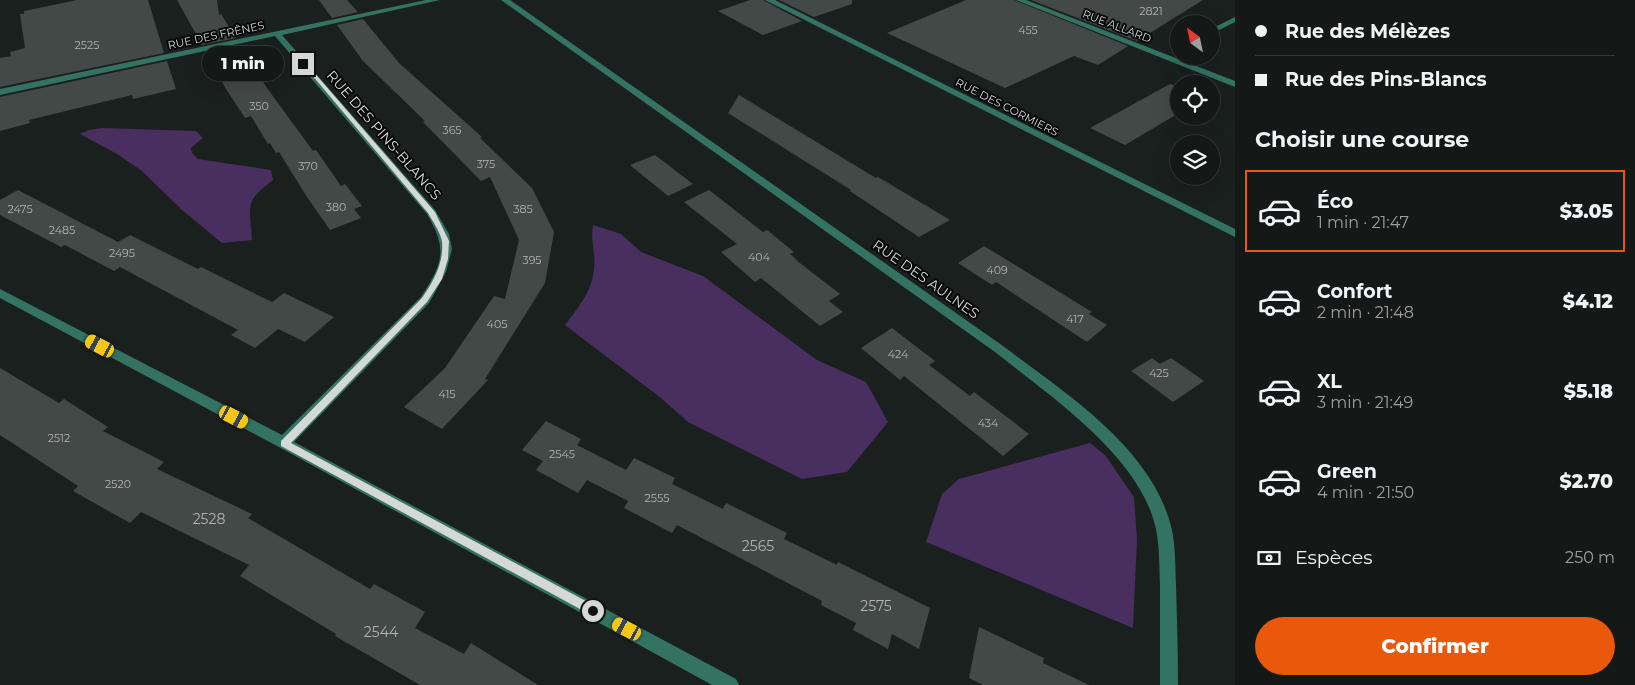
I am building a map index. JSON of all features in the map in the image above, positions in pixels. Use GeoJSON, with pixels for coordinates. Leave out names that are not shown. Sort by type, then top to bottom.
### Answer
{"type":"FeatureCollection","features":[{"type":"Feature","properties":{"kind":"street","name":"RUE DES FRÊNES"},"geometry":{"type":"LineString","coordinates":[[0,92],[436,0]]}},
{"type":"Feature","properties":{"kind":"street","name":"RUE DES AULNES"},"geometry":{"type":"LineString","coordinates":[[505,0],[999,350],[1075,410],[1121,452],[1142,480],[1161,518],[1167,557],[1169,685]]}},
{"type":"Feature","properties":{"kind":"street","name":"RUE DES CORMIERS"},"geometry":{"type":"LineString","coordinates":[[769,0],[1235,233]]}},
{"type":"Feature","properties":{"kind":"street","name":"RUE ALLARD"},"geometry":{"type":"LineString","coordinates":[[1020,0],[1235,84]]}},
{"type":"Feature","properties":{"kind":"street"},"geometry":{"type":"LineString","coordinates":[[1220,27],[1235,19]]}},
{"type":"Feature","properties":{"kind":"street","name":"RUE DES PINS-BLANCS"},"geometry":{"type":"LineString","coordinates":[[277,34],[431,212],[446,241],[439,279],[425,300],[284,443]]}},
{"type":"Feature","properties":{"kind":"street"},"geometry":{"type":"LineString","coordinates":[[0,293],[284,443],[730,685]]}},
{"type":"Feature","properties":{"kind":"shaded area"},"geometry":{"type":"Polygon","coordinates":[[[102,128],[196,131],[203,138],[191,148],[192,153],[198,159],[271,170],[273,180],[257,194],[250,205],[252,240],[222,243],[182,210],[142,171],[117,154],[80,134],[102,128]]]}},
{"type":"Feature","properties":{"kind":"shaded area"},"geometry":{"type":"Polygon","coordinates":[[[593,225],[621,234],[641,252],[703,276],[817,360],[866,382],[888,422],[847,472],[802,479],[688,422],[661,398],[565,325],[591,285],[594,266],[593,225]]]}},
{"type":"Feature","properties":{"kind":"shaded area"},"geometry":{"type":"Polygon","coordinates":[[[1090,443],[1105,455],[1134,497],[1137,539],[1133,628],[926,542],[942,494],[959,479],[1090,443]]]}},
{"type":"Feature","properties":{"kind":"building"},"geometry":{"type":"Polygon","coordinates":[[[77,0],[148,0],[164,53],[0,87],[0,58],[11,56],[10,52],[25,48],[20,14],[24,14],[24,11],[77,0]]]}},
{"type":"Feature","properties":{"kind":"building"},"geometry":{"type":"Polygon","coordinates":[[[177,0],[217,0],[219,15],[221,14],[236,38],[202,45],[177,0]]]}},
{"type":"Feature","properties":{"kind":"building"},"geometry":{"type":"Polygon","coordinates":[[[319,0],[347,0],[358,12],[332,18],[319,0]]]}},
{"type":"Feature","properties":{"kind":"building"},"geometry":{"type":"Polygon","coordinates":[[[750,0],[763,0],[802,21],[763,35],[718,11],[750,0]]]}},
{"type":"Feature","properties":{"kind":"building"},"geometry":{"type":"Polygon","coordinates":[[[779,0],[852,0],[852,4],[814,17],[779,0]]]}},
{"type":"Feature","properties":{"kind":"building"},"geometry":{"type":"Polygon","coordinates":[[[966,0],[1014,0],[1128,46],[1098,65],[1074,56],[1005,88],[887,33],[966,0]]]}},
{"type":"Feature","properties":{"kind":"building"},"geometry":{"type":"Polygon","coordinates":[[[1031,0],[1203,0],[1179,15],[1170,15],[1170,20],[1137,41],[1031,0]]]}},
{"type":"Feature","properties":{"kind":"building"},"geometry":{"type":"Polygon","coordinates":[[[363,19],[399,63],[482,137],[480,138],[532,188],[554,232],[545,283],[485,379],[488,380],[442,429],[404,407],[445,368],[494,296],[505,299],[519,240],[490,177],[481,181],[423,122],[425,121],[363,61],[337,25],[363,19]]]}},
{"type":"Feature","properties":{"kind":"building"},"geometry":{"type":"Polygon","coordinates":[[[240,45],[267,88],[313,151],[316,150],[341,186],[345,184],[362,206],[354,209],[361,218],[330,230],[279,152],[276,153],[270,143],[268,144],[251,116],[245,118],[206,53],[240,45]]]}},
{"type":"Feature","properties":{"kind":"building"},"geometry":{"type":"Polygon","coordinates":[[[167,61],[176,89],[133,99],[132,95],[29,120],[30,123],[0,131],[0,97],[167,61]]]}},
{"type":"Feature","properties":{"kind":"building"},"geometry":{"type":"Polygon","coordinates":[[[1170,84],[1170,118],[1125,145],[1090,128],[1170,84]]]}},
{"type":"Feature","properties":{"kind":"building"},"geometry":{"type":"Polygon","coordinates":[[[739,95],[876,178],[878,177],[950,220],[919,237],[851,190],[728,113],[739,95]]]}},
{"type":"Feature","properties":{"kind":"building"},"geometry":{"type":"Polygon","coordinates":[[[655,155],[693,184],[668,196],[630,165],[655,155]]]}},
{"type":"Feature","properties":{"kind":"building"},"geometry":{"type":"Polygon","coordinates":[[[18,190],[118,242],[130,235],[198,269],[201,267],[272,302],[284,293],[334,317],[305,342],[278,329],[255,348],[231,335],[238,330],[120,267],[114,271],[65,245],[61,247],[0,215],[0,200],[18,190]]]}},
{"type":"Feature","properties":{"kind":"building"},"geometry":{"type":"Polygon","coordinates":[[[709,190],[763,232],[767,230],[794,252],[790,254],[796,260],[840,294],[829,301],[843,312],[820,326],[761,278],[755,282],[721,252],[737,244],[684,202],[709,190]]]}},
{"type":"Feature","properties":{"kind":"building"},"geometry":{"type":"Polygon","coordinates":[[[984,246],[1092,312],[1089,314],[1107,325],[1087,342],[996,282],[992,285],[958,263],[984,246]]]}},
{"type":"Feature","properties":{"kind":"building"},"geometry":{"type":"Polygon","coordinates":[[[892,328],[935,361],[929,365],[970,396],[974,392],[1029,434],[1003,456],[904,376],[900,380],[861,348],[892,328]]]}},
{"type":"Feature","properties":{"kind":"building"},"geometry":{"type":"Polygon","coordinates":[[[1152,358],[1160,364],[1171,358],[1204,381],[1173,402],[1131,371],[1152,358]]]}},
{"type":"Feature","properties":{"kind":"building"},"geometry":{"type":"Polygon","coordinates":[[[0,368],[59,403],[64,399],[108,427],[103,431],[164,462],[157,469],[252,514],[248,518],[370,589],[374,584],[425,612],[415,628],[464,654],[471,643],[538,685],[420,685],[335,636],[336,634],[240,576],[249,565],[141,512],[130,523],[73,491],[78,486],[0,435],[0,368]]]}},
{"type":"Feature","properties":{"kind":"building"},"geometry":{"type":"Polygon","coordinates":[[[546,421],[581,439],[577,445],[626,470],[634,458],[675,478],[672,484],[723,509],[726,503],[787,533],[784,539],[837,565],[838,562],[930,608],[919,649],[892,634],[888,649],[853,630],[856,623],[821,605],[822,601],[677,525],[672,533],[624,508],[628,501],[587,480],[578,493],[536,470],[543,461],[522,450],[546,421]]]}},
{"type":"Feature","properties":{"kind":"building"},"geometry":{"type":"Polygon","coordinates":[[[979,627],[1044,658],[1043,663],[1089,685],[983,685],[969,678],[979,627]]]}},
{"type":"Feature","properties":{"kind":"route"},"geometry":{"type":"LineString","coordinates":[[303,64],[431,212],[446,241],[439,279],[425,300],[284,443],[593,611]]}}]}
